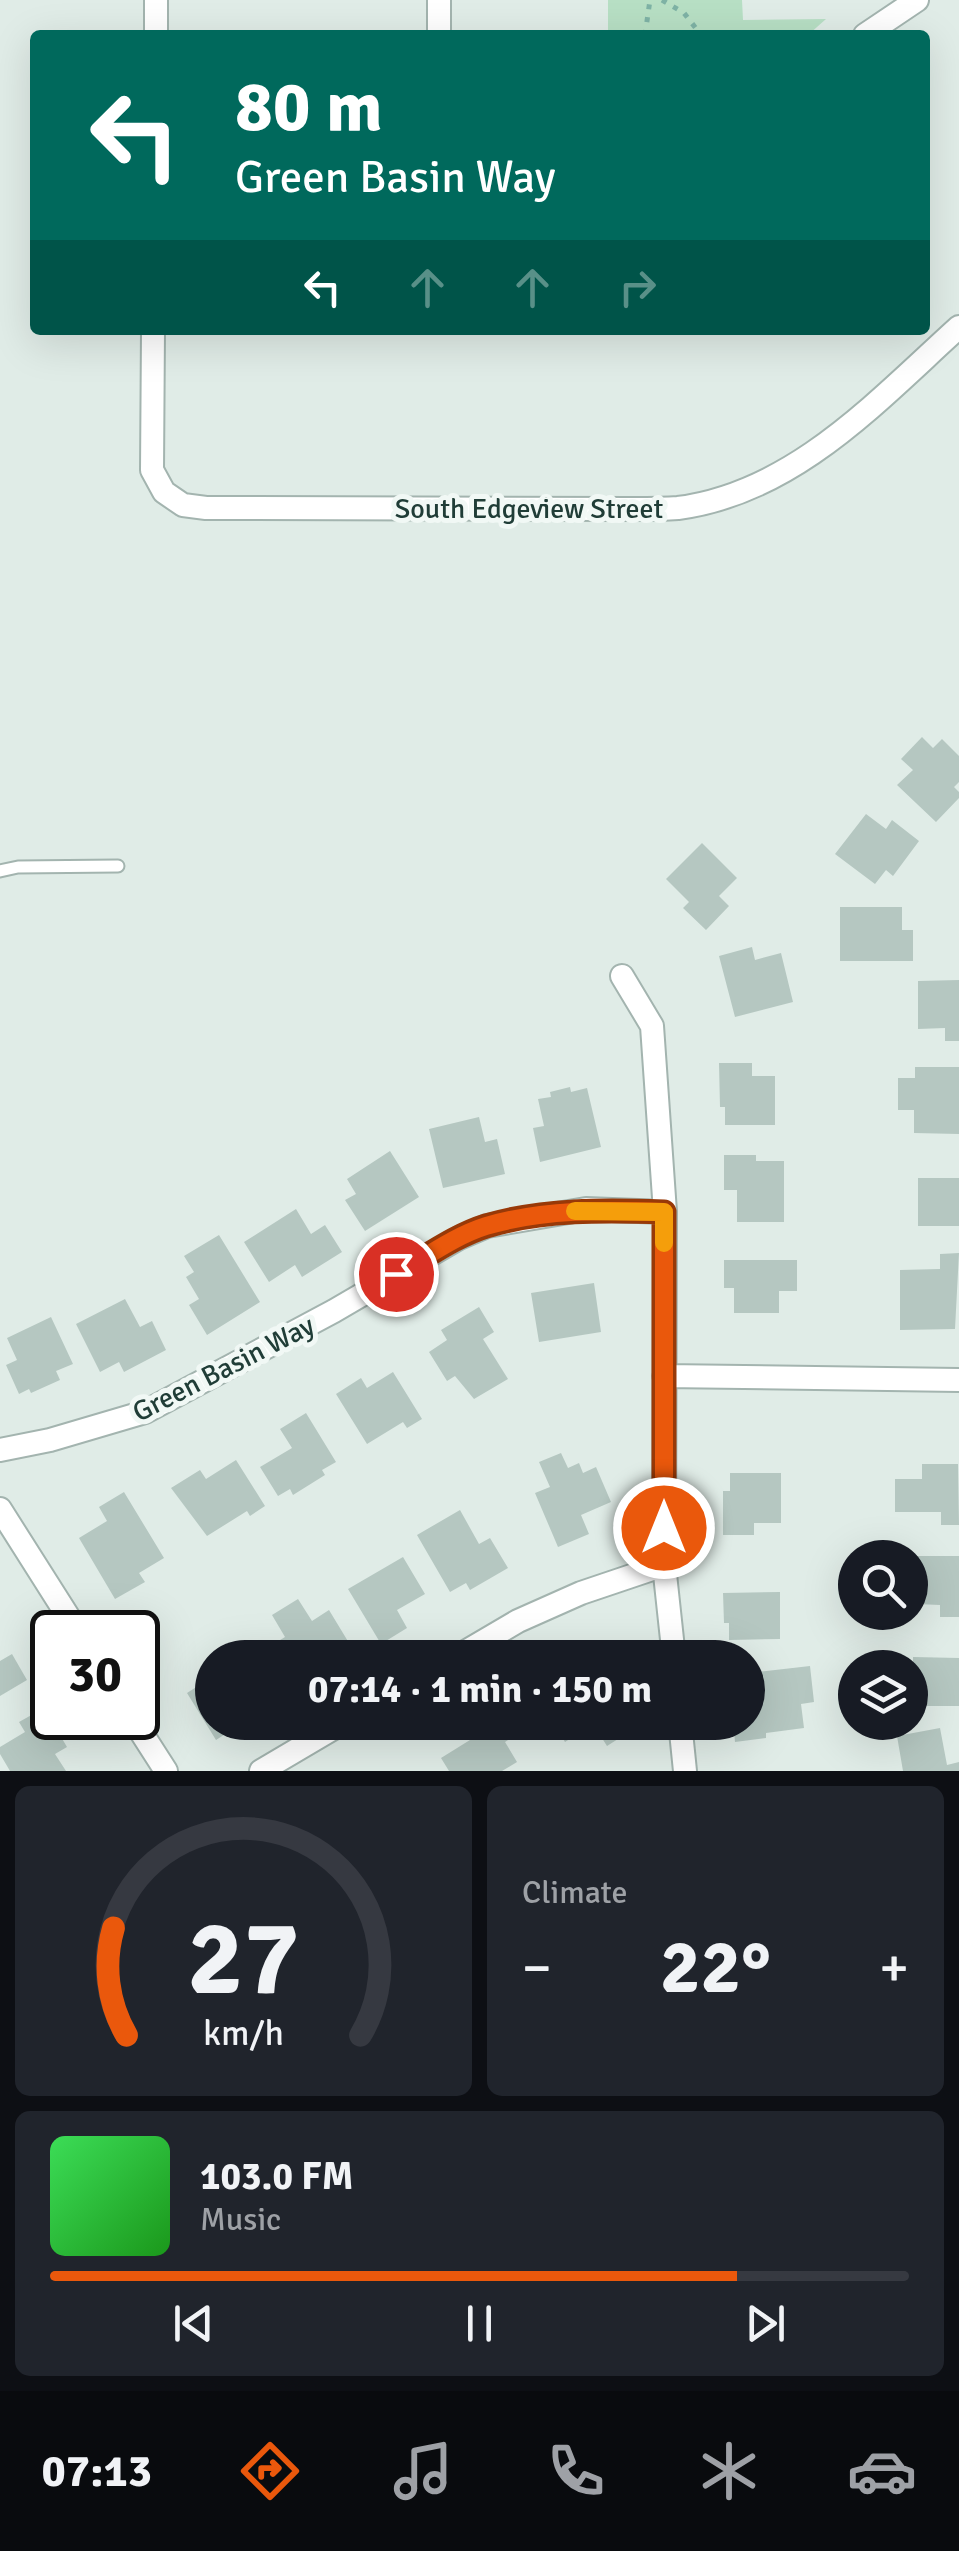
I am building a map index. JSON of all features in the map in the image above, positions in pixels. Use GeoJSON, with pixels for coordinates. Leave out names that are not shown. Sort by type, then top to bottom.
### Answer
{"type":"FeatureCollection","features":[{"type":"Feature","properties":{"kind":"street"},"geometry":{"type":"LineString","coordinates":[[156,0],[156,30]]}},
{"type":"Feature","properties":{"kind":"street"},"geometry":{"type":"LineString","coordinates":[[440,0],[440,30]]}},
{"type":"Feature","properties":{"kind":"street"},"geometry":{"type":"LineString","coordinates":[[875,20],[917,0]]}},
{"type":"Feature","properties":{"kind":"street","name":"South Edgeview Street"},"geometry":{"type":"LineString","coordinates":[[154,335],[152,470],[164,492],[183,505],[679,508],[726,496],[784,472],[816,452],[959,327]]}},
{"type":"Feature","properties":{"kind":"street"},"geometry":{"type":"LineString","coordinates":[[622,976],[652,1026],[664,1212],[664,1565],[672,1640]]}},
{"type":"Feature","properties":{"kind":"street","name":"Green Basin Way"},"geometry":{"type":"LineString","coordinates":[[0,1450],[146,1412],[487,1226],[586,1210],[664,1212]]}},
{"type":"Feature","properties":{"kind":"street"},"geometry":{"type":"LineString","coordinates":[[664,1376],[959,1380]]}},
{"type":"Feature","properties":{"kind":"street"},"geometry":{"type":"LineString","coordinates":[[0,1509],[64,1610]]}},
{"type":"Feature","properties":{"kind":"street"},"geometry":{"type":"LineString","coordinates":[[486,1640],[581,1592],[664,1565]]}},
{"type":"Feature","properties":{"kind":"street"},"geometry":{"type":"LineString","coordinates":[[146,1740],[166,1771]]}},
{"type":"Feature","properties":{"kind":"street"},"geometry":{"type":"LineString","coordinates":[[261,1771],[314,1740]]}},
{"type":"Feature","properties":{"kind":"street"},"geometry":{"type":"LineString","coordinates":[[682,1740],[685,1771]]}},
{"type":"Feature","properties":{"kind":"lane"},"geometry":{"type":"LineString","coordinates":[[0,871],[18,867],[118,866]]}},
{"type":"Feature","properties":{"kind":"path"},"geometry":{"type":"LineString","coordinates":[[647,30],[650,0]]}},
{"type":"Feature","properties":{"kind":"path"},"geometry":{"type":"LineString","coordinates":[[662,0],[684,14],[696,30]]}},
{"type":"Feature","properties":{"kind":"green space"},"geometry":{"type":"Polygon","coordinates":[[[608,0],[742,0],[743,20],[826,19],[814,30],[608,30],[608,0]]]}},
{"type":"Feature","properties":{"kind":"building"},"geometry":{"type":"Polygon","coordinates":[[[922,737],[933,748],[942,739],[959,756],[959,782],[954,787],[959,798],[936,822],[897,785],[913,770],[901,759],[922,737]]]}},
{"type":"Feature","properties":{"kind":"building"},"geometry":{"type":"Polygon","coordinates":[[[866,814],[886,829],[892,820],[919,841],[893,876],[886,870],[875,884],[835,854],[866,814]]]}},
{"type":"Feature","properties":{"kind":"building"},"geometry":{"type":"Polygon","coordinates":[[[702,843],[737,878],[719,896],[729,906],[706,930],[683,908],[689,902],[666,879],[702,843]]]}},
{"type":"Feature","properties":{"kind":"building"},"geometry":{"type":"Polygon","coordinates":[[[840,907],[902,907],[902,930],[913,930],[913,961],[840,961],[840,907]]]}},
{"type":"Feature","properties":{"kind":"building"},"geometry":{"type":"Polygon","coordinates":[[[752,947],[755,960],[781,953],[793,1002],[735,1017],[719,956],[752,947]]]}},
{"type":"Feature","properties":{"kind":"building"},"geometry":{"type":"Polygon","coordinates":[[[959,980],[959,1041],[945,1041],[945,1028],[918,1029],[918,981],[959,980]]]}},
{"type":"Feature","properties":{"kind":"building"},"geometry":{"type":"Polygon","coordinates":[[[719,1063],[752,1063],[752,1076],[775,1076],[775,1125],[725,1125],[725,1107],[720,1107],[719,1063]]]}},
{"type":"Feature","properties":{"kind":"building"},"geometry":{"type":"Polygon","coordinates":[[[915,1067],[959,1067],[959,1134],[914,1133],[914,1110],[898,1110],[898,1078],[915,1078],[915,1067]]]}},
{"type":"Feature","properties":{"kind":"building"},"geometry":{"type":"Polygon","coordinates":[[[570,1087],[571,1092],[587,1088],[601,1147],[540,1162],[533,1128],[544,1126],[538,1099],[570,1087]]]}},
{"type":"Feature","properties":{"kind":"building"},"geometry":{"type":"Polygon","coordinates":[[[479,1117],[485,1142],[497,1139],[505,1174],[443,1188],[429,1129],[479,1117]]]}},
{"type":"Feature","properties":{"kind":"building"},"geometry":{"type":"Polygon","coordinates":[[[390,1151],[419,1197],[365,1231],[345,1200],[356,1194],[347,1179],[390,1151]]]}},
{"type":"Feature","properties":{"kind":"building"},"geometry":{"type":"Polygon","coordinates":[[[724,1155],[756,1155],[756,1161],[784,1161],[784,1222],[737,1222],[737,1190],[724,1190],[724,1155]]]}},
{"type":"Feature","properties":{"kind":"building"},"geometry":{"type":"Polygon","coordinates":[[[918,1178],[959,1178],[959,1226],[918,1226],[918,1178]]]}},
{"type":"Feature","properties":{"kind":"building"},"geometry":{"type":"Polygon","coordinates":[[[296,1209],[311,1234],[325,1225],[342,1252],[302,1277],[295,1265],[269,1282],[244,1242],[296,1209]]]}},
{"type":"Feature","properties":{"kind":"building"},"geometry":{"type":"Polygon","coordinates":[[[219,1235],[260,1302],[207,1335],[189,1305],[199,1299],[186,1277],[194,1272],[184,1256],[219,1235]]]}},
{"type":"Feature","properties":{"kind":"building"},"geometry":{"type":"Polygon","coordinates":[[[959,1253],[955,1329],[900,1330],[900,1270],[940,1269],[940,1254],[959,1253]]]}},
{"type":"Feature","properties":{"kind":"building"},"geometry":{"type":"Polygon","coordinates":[[[724,1260],[797,1260],[797,1291],[779,1291],[779,1313],[734,1313],[734,1288],[724,1288],[724,1260]]]}},
{"type":"Feature","properties":{"kind":"building"},"geometry":{"type":"Polygon","coordinates":[[[594,1283],[601,1332],[539,1342],[531,1293],[594,1283]]]}},
{"type":"Feature","properties":{"kind":"building"},"geometry":{"type":"Polygon","coordinates":[[[125,1299],[140,1327],[152,1321],[166,1350],[124,1372],[119,1362],[100,1372],[76,1324],[125,1299]]]}},
{"type":"Feature","properties":{"kind":"building"},"geometry":{"type":"Polygon","coordinates":[[[479,1307],[494,1332],[483,1339],[508,1379],[474,1399],[455,1376],[447,1381],[429,1352],[447,1340],[441,1330],[479,1307]]]}},
{"type":"Feature","properties":{"kind":"building"},"geometry":{"type":"Polygon","coordinates":[[[51,1317],[73,1364],[56,1371],[60,1380],[19,1394],[6,1365],[17,1360],[7,1338],[51,1317]]]}},
{"type":"Feature","properties":{"kind":"building"},"geometry":{"type":"Polygon","coordinates":[[[393,1372],[422,1419],[407,1428],[403,1422],[367,1444],[336,1394],[361,1378],[367,1388],[393,1372]]]}},
{"type":"Feature","properties":{"kind":"building"},"geometry":{"type":"Polygon","coordinates":[[[306,1413],[336,1462],[322,1470],[325,1475],[293,1495],[290,1489],[278,1496],[260,1467],[292,1448],[280,1429],[306,1413]]]}},
{"type":"Feature","properties":{"kind":"building"},"geometry":{"type":"Polygon","coordinates":[[[561,1453],[568,1468],[579,1463],[583,1473],[596,1467],[611,1502],[581,1515],[589,1534],[558,1547],[535,1493],[550,1487],[539,1462],[561,1453]]]}},
{"type":"Feature","properties":{"kind":"building"},"geometry":{"type":"Polygon","coordinates":[[[236,1460],[265,1506],[250,1516],[247,1511],[207,1536],[171,1488],[200,1470],[206,1479],[236,1460]]]}},
{"type":"Feature","properties":{"kind":"building"},"geometry":{"type":"Polygon","coordinates":[[[922,1464],[958,1464],[959,1525],[941,1525],[941,1512],[895,1512],[895,1479],[922,1479],[922,1464]]]}},
{"type":"Feature","properties":{"kind":"building"},"geometry":{"type":"Polygon","coordinates":[[[730,1473],[781,1473],[781,1523],[754,1523],[754,1535],[723,1535],[723,1491],[730,1491],[730,1473]]]}},
{"type":"Feature","properties":{"kind":"building"},"geometry":{"type":"Polygon","coordinates":[[[124,1492],[164,1558],[139,1573],[145,1582],[115,1599],[79,1538],[107,1521],[99,1507],[124,1492]]]}},
{"type":"Feature","properties":{"kind":"building"},"geometry":{"type":"Polygon","coordinates":[[[460,1510],[479,1544],[490,1538],[508,1568],[470,1590],[466,1583],[450,1592],[417,1535],[460,1510]]]}},
{"type":"Feature","properties":{"kind":"building"},"geometry":{"type":"Polygon","coordinates":[[[928,1556],[959,1556],[959,1617],[940,1617],[940,1605],[928,1604],[928,1556]]]}},
{"type":"Feature","properties":{"kind":"building"},"geometry":{"type":"Polygon","coordinates":[[[403,1557],[425,1594],[397,1610],[407,1628],[388,1640],[379,1640],[348,1589],[403,1557]]]}},
{"type":"Feature","properties":{"kind":"building"},"geometry":{"type":"Polygon","coordinates":[[[780,1592],[780,1639],[729,1640],[723,1593],[780,1592]]]}},
{"type":"Feature","properties":{"kind":"building"},"geometry":{"type":"Polygon","coordinates":[[[298,1599],[312,1621],[329,1610],[347,1640],[280,1640],[285,1637],[272,1615],[298,1599]]]}},
{"type":"Feature","properties":{"kind":"building"},"geometry":{"type":"Polygon","coordinates":[[[12,1654],[27,1680],[0,1696],[0,1661],[12,1654]]]}},
{"type":"Feature","properties":{"kind":"building"},"geometry":{"type":"Polygon","coordinates":[[[928,1657],[959,1658],[959,1706],[928,1706],[928,1657]]]}},
{"type":"Feature","properties":{"kind":"building"},"geometry":{"type":"Polygon","coordinates":[[[810,1666],[814,1702],[801,1704],[804,1728],[766,1733],[765,1738],[765,1671],[810,1666]]]}},
{"type":"Feature","properties":{"kind":"building"},"geometry":{"type":"Polygon","coordinates":[[[195,1688],[195,1706],[187,1693],[195,1688]]]}},
{"type":"Feature","properties":{"kind":"building"},"geometry":{"type":"Polygon","coordinates":[[[30,1716],[30,1740],[63,1740],[67,1747],[55,1754],[66,1771],[10,1771],[0,1747],[25,1732],[19,1722],[30,1716]]]}},
{"type":"Feature","properties":{"kind":"building"},"geometry":{"type":"Polygon","coordinates":[[[940,1728],[947,1765],[959,1762],[959,1771],[903,1771],[898,1740],[928,1740],[928,1730],[940,1728]]]}},
{"type":"Feature","properties":{"kind":"building"},"geometry":{"type":"Polygon","coordinates":[[[470,1740],[508,1740],[505,1742],[517,1762],[502,1771],[449,1771],[441,1758],[470,1740]]]}},
{"type":"Feature","properties":{"kind":"slow traffic"},"geometry":{"type":"LineString","coordinates":[[575,1211],[664,1212],[664,1243]]}},
{"type":"Feature","properties":{"kind":"route"},"geometry":{"type":"LineString","coordinates":[[396,1274],[487,1226],[586,1210],[664,1212],[664,1528]]}}]}
